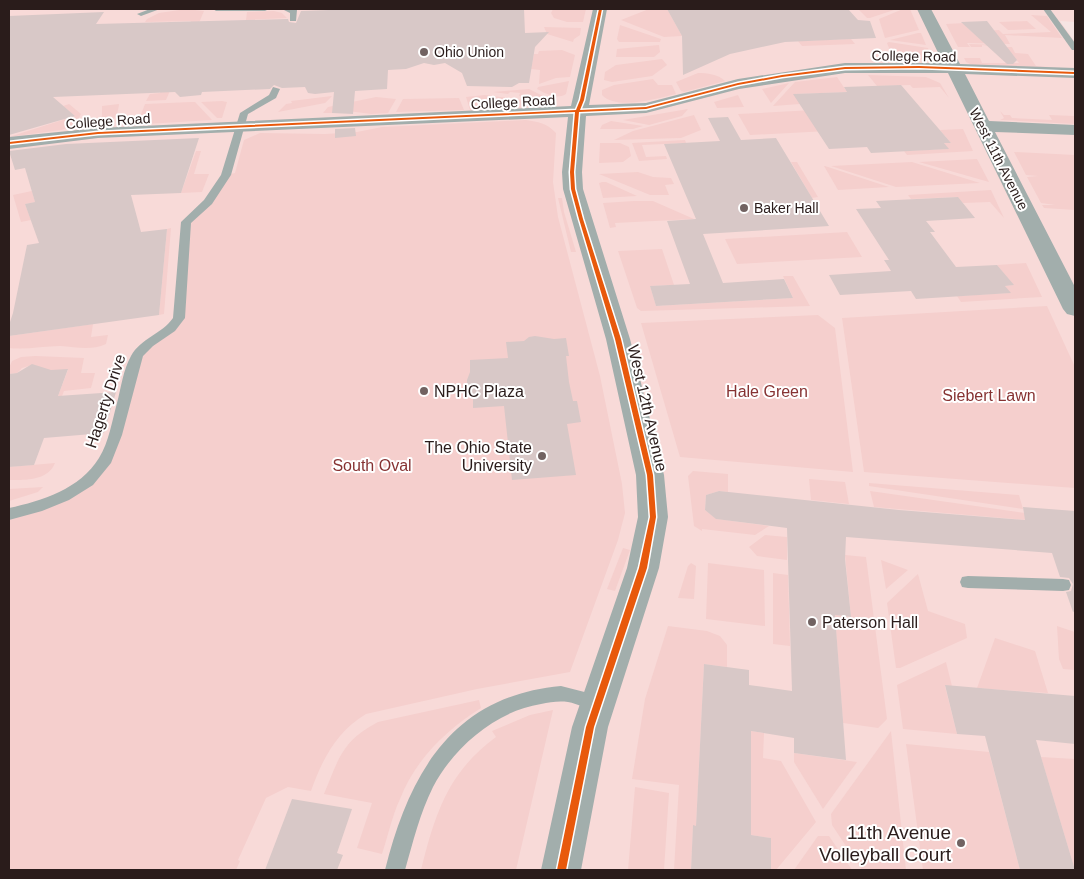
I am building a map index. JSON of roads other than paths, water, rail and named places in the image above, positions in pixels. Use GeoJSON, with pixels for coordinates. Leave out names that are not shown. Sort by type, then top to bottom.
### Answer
{"type":"FeatureCollection","features":[{"type":"Feature","properties":{"kind":"street","name":"West 12th Avenue"},"geometry":{"type":"LineString","coordinates":[[561,870],[590,727],[643,568],[653,517],[650,475],[618,339],[581,219],[572,172],[577,112],[582,100],[600,9]]}},
{"type":"Feature","properties":{"kind":"street","name":"West 11th Avenue"},"geometry":{"type":"LineString","coordinates":[[924,9],[983,126],[1065,267],[1075,309]]}},
{"type":"Feature","properties":{"kind":"street","name":"College Road"},"geometry":{"type":"LineString","coordinates":[[9,144],[90,133],[241,120],[577,112],[646,108],[738,84],[807,72],[875,67],[1075,74]]}},
{"type":"Feature","properties":{"kind":"street"},"geometry":{"type":"LineString","coordinates":[[983,126],[1075,130]]}},
{"type":"Feature","properties":{"kind":"lane"},"geometry":{"type":"LineString","coordinates":[[141,14],[156,9]]}},
{"type":"Feature","properties":{"kind":"lane"},"geometry":{"type":"LineString","coordinates":[[222,10],[265,9]]}},
{"type":"Feature","properties":{"kind":"lane"},"geometry":{"type":"LineString","coordinates":[[285,9],[294,12],[294,19]]}},
{"type":"Feature","properties":{"kind":"lane"},"geometry":{"type":"LineString","coordinates":[[1046,9],[1075,48]]}},
{"type":"Feature","properties":{"kind":"lane"},"geometry":{"type":"LineString","coordinates":[[241,120],[256,105],[273,96],[276,89]]}},
{"type":"Feature","properties":{"kind":"lane","name":"Hagerty Drive"},"geometry":{"type":"LineString","coordinates":[[9,514],[58,500],[88,479],[105,460],[139,353],[175,326],[179,318],[184,226],[189,217],[214,195],[226,175],[241,120]]}},
{"type":"Feature","properties":{"kind":"lane"},"geometry":{"type":"LineString","coordinates":[[968,582],[1063,585]]}},
{"type":"Feature","properties":{"kind":"lane"},"geometry":{"type":"LineString","coordinates":[[395,870],[412,814],[428,778],[446,754],[468,730],[490,715],[511,705],[539,696],[563,694],[598,703]]}},
{"type":"Feature","properties":{"kind":"place","name":"Ohio Union"},"geometry":{"type":"Point","coordinates":[424,52]}},
{"type":"Feature","properties":{"kind":"place","name":"Baker Hall"},"geometry":{"type":"Point","coordinates":[744,208]}},
{"type":"Feature","properties":{"kind":"place","name":"NPHC Plaza"},"geometry":{"type":"Point","coordinates":[424,391]}},
{"type":"Feature","properties":{"kind":"place","name":"The Ohio State University"},"geometry":{"type":"Point","coordinates":[542,456]}},
{"type":"Feature","properties":{"kind":"place","name":"Paterson Hall"},"geometry":{"type":"Point","coordinates":[812,622]}},
{"type":"Feature","properties":{"kind":"place","name":"11th Avenue Volleyball Court"},"geometry":{"type":"Point","coordinates":[961,843]}},
{"type":"Feature","properties":{"kind":"park label","name":"Hale Green"},"geometry":{"type":"Point","coordinates":[767,391]}},
{"type":"Feature","properties":{"kind":"park label","name":"Siebert Lawn"},"geometry":{"type":"Point","coordinates":[989,395]}},
{"type":"Feature","properties":{"kind":"park label","name":"South Oval"},"geometry":{"type":"Point","coordinates":[372,465]}}]}
